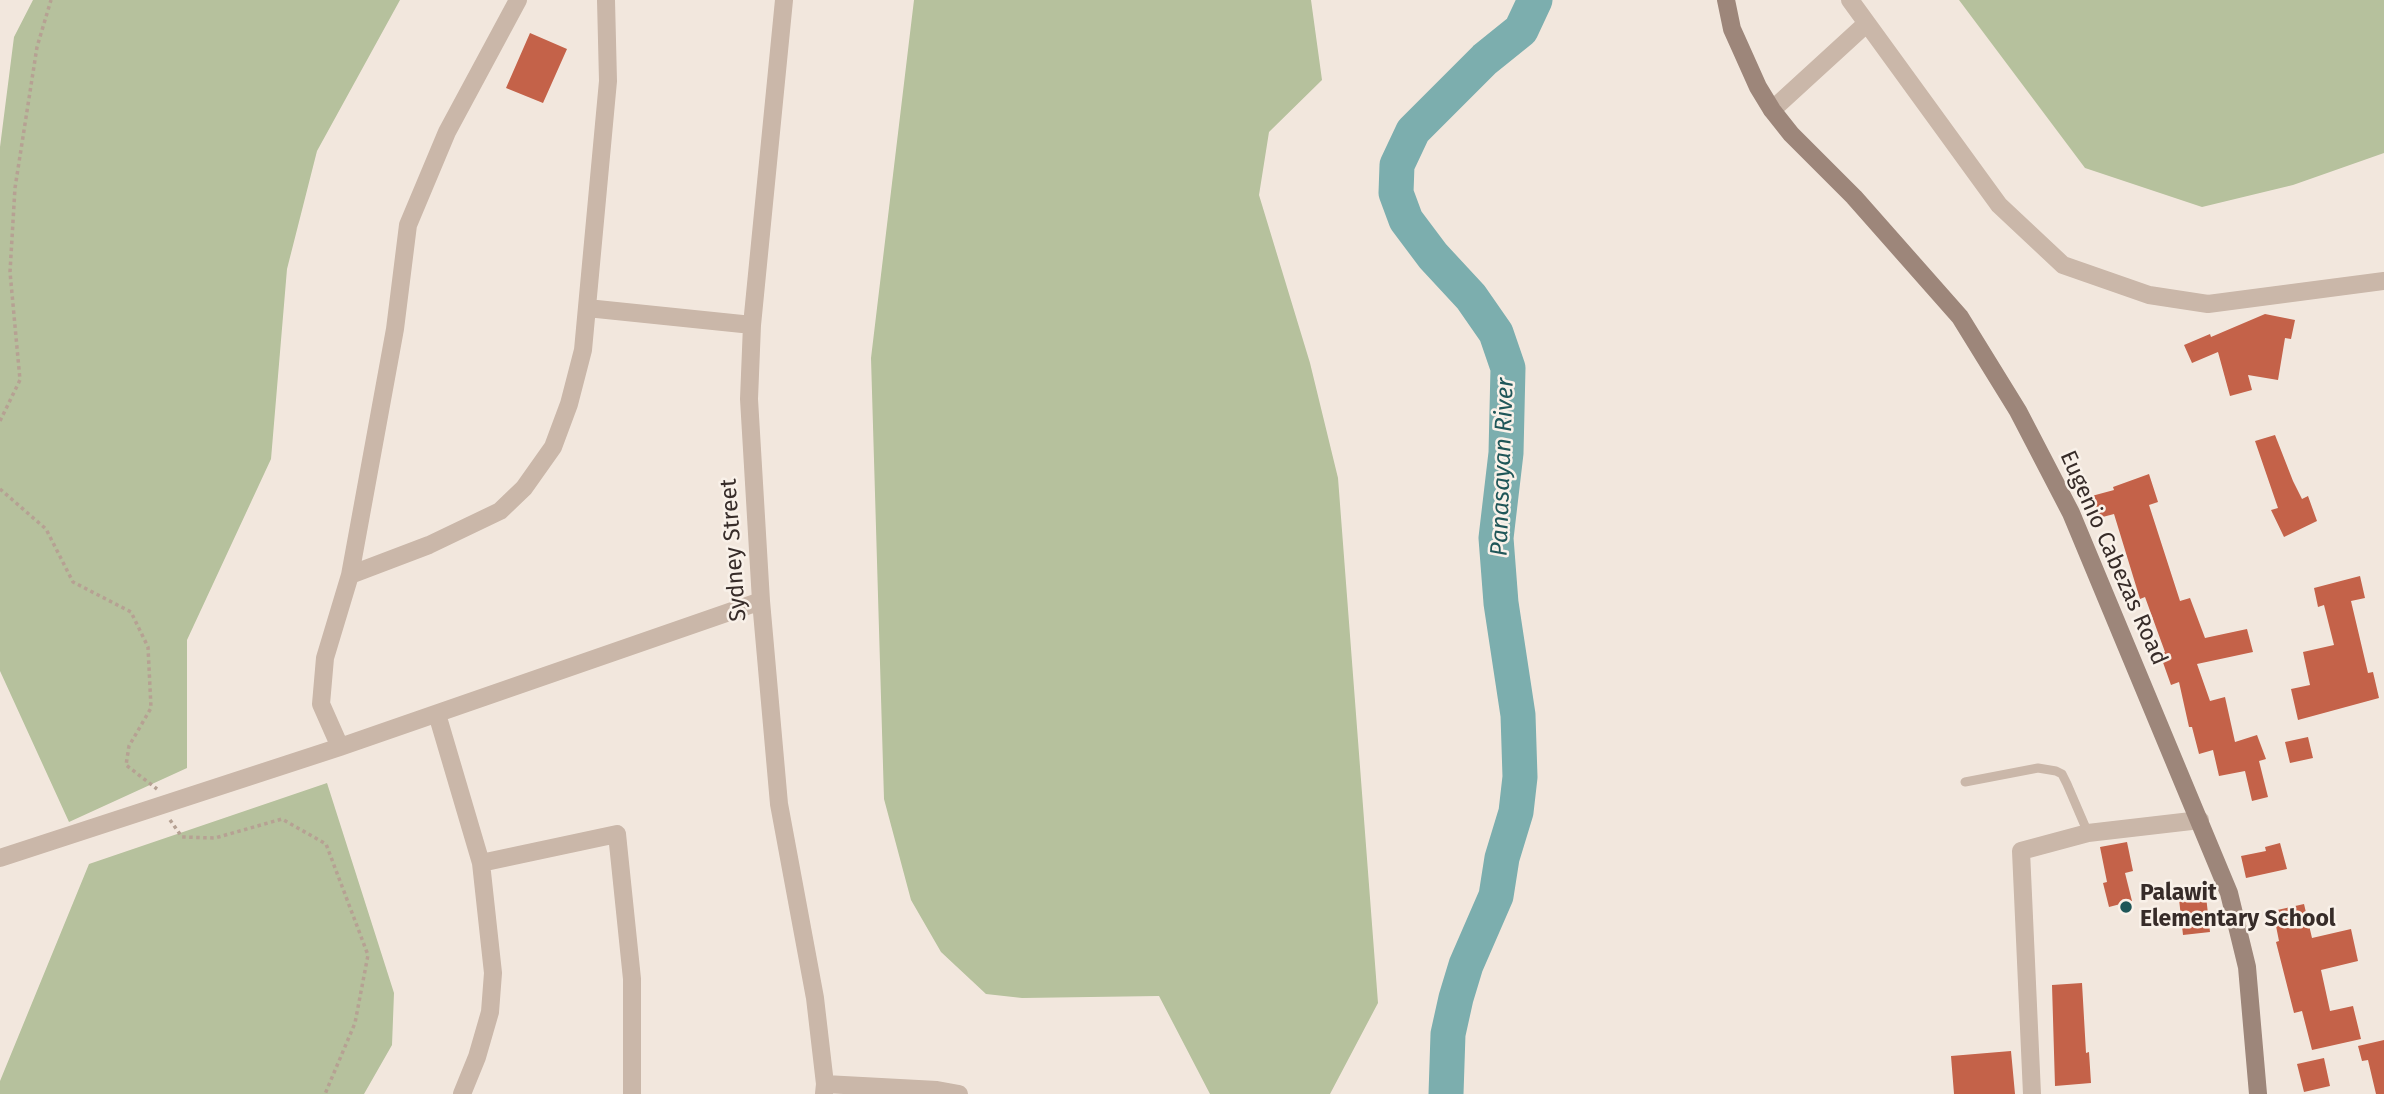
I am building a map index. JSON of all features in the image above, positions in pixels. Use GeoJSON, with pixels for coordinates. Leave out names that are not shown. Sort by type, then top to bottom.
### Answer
{"type":"FeatureCollection","features":[{"type":"Feature","properties":{"kind":"street"},"geometry":{"type":"LineString","coordinates":[[340,747],[321,704],[325,658],[350,575],[395,329],[408,225],[447,132],[518,0]]}},
{"type":"Feature","properties":{"kind":"street"},"geometry":{"type":"LineString","coordinates":[[350,575],[429,545],[500,511],[524,488],[553,447],[569,404],[583,350],[608,81],[606,0]]}},
{"type":"Feature","properties":{"kind":"street","name":"Sydney Street"},"geometry":{"type":"LineString","coordinates":[[785,0],[752,325],[749,399],[761,601],[779,804],[815,998],[825,1089]]}},
{"type":"Feature","properties":{"kind":"street","name":"Eugenio Cabezas Road"},"geometry":{"type":"LineString","coordinates":[[1726,0],[1732,29],[1758,87],[1772,110],[1791,134],[1854,197],[1960,317],[2018,411],[2071,513],[2229,893],[2247,967],[2258,1094]]}},
{"type":"Feature","properties":{"kind":"street"},"geometry":{"type":"LineString","coordinates":[[1850,0],[1999,205],[2063,265],[2149,295],[2208,304],[2384,281]]}},
{"type":"Feature","properties":{"kind":"street"},"geometry":{"type":"LineString","coordinates":[[1772,110],[1866,24]]}},
{"type":"Feature","properties":{"kind":"street"},"geometry":{"type":"LineString","coordinates":[[587,308],[752,325]]}},
{"type":"Feature","properties":{"kind":"street"},"geometry":{"type":"LineString","coordinates":[[0,858],[340,747],[761,601]]}},
{"type":"Feature","properties":{"kind":"street"},"geometry":{"type":"LineString","coordinates":[[437,714],[481,863],[493,973],[490,1012],[477,1057],[462,1094]]}},
{"type":"Feature","properties":{"kind":"street"},"geometry":{"type":"LineString","coordinates":[[2032,1094],[2021,851],[2088,833],[2200,820]]}},
{"type":"Feature","properties":{"kind":"street"},"geometry":{"type":"LineString","coordinates":[[481,863],[617,834],[632,979],[632,1094]]}},
{"type":"Feature","properties":{"kind":"street"},"geometry":{"type":"LineString","coordinates":[[825,1089],[937,1090],[959,1094]]}},
{"type":"Feature","properties":{"kind":"lane"},"geometry":{"type":"LineString","coordinates":[[1965,782],[2038,768],[2056,771],[2062,775],[2088,833]]}},
{"type":"Feature","properties":{"kind":"path"},"geometry":{"type":"LineString","coordinates":[[0,421],[20,380],[10,272],[15,188],[37,47],[51,0]]}},
{"type":"Feature","properties":{"kind":"green space"},"geometry":{"type":"Polygon","coordinates":[[[33,0],[400,0],[317,151],[287,269],[271,459],[187,640],[187,768],[69,822],[0,671],[0,147],[14,37],[33,0]]]}},
{"type":"Feature","properties":{"kind":"green space"},"geometry":{"type":"Polygon","coordinates":[[[914,0],[1311,0],[1322,80],[1269,132],[1259,195],[1310,363],[1338,478],[1378,1003],[1330,1094],[1210,1094],[1159,996],[1022,998],[986,994],[941,952],[911,900],[884,799],[871,358],[914,0]]]}},
{"type":"Feature","properties":{"kind":"green space"},"geometry":{"type":"Polygon","coordinates":[[[1959,0],[2384,0],[2384,153],[2293,185],[2202,207],[2085,168],[1959,0]]]}},
{"type":"Feature","properties":{"kind":"green space"},"geometry":{"type":"Polygon","coordinates":[[[327,783],[394,993],[392,1045],[364,1094],[0,1094],[0,1081],[89,864],[327,783]]]}},
{"type":"Feature","properties":{"kind":"building"},"geometry":{"type":"Polygon","coordinates":[[[530,33],[567,49],[543,103],[506,88],[530,33]]]}},
{"type":"Feature","properties":{"kind":"building"},"geometry":{"type":"Polygon","coordinates":[[[2265,314],[2295,320],[2291,339],[2285,338],[2278,380],[2248,375],[2252,390],[2230,396],[2218,352],[2192,363],[2184,345],[2210,334],[2211,337],[2265,314]]]}},
{"type":"Feature","properties":{"kind":"building"},"geometry":{"type":"Polygon","coordinates":[[[2275,435],[2293,481],[2302,499],[2308,496],[2317,521],[2284,537],[2271,510],[2278,508],[2255,441],[2275,435]]]}},
{"type":"Feature","properties":{"kind":"building"},"geometry":{"type":"Polygon","coordinates":[[[2149,474],[2158,502],[2149,505],[2180,601],[2190,598],[2205,638],[2247,629],[2253,652],[2197,664],[2210,701],[2225,697],[2235,742],[2257,735],[2266,759],[2259,761],[2268,797],[2252,801],[2245,771],[2219,776],[2213,750],[2199,754],[2192,727],[2189,727],[2179,682],[2171,685],[2160,654],[2165,652],[2145,597],[2140,599],[2114,514],[2095,519],[2088,497],[2114,490],[2113,487],[2149,474]]]}},
{"type":"Feature","properties":{"kind":"building"},"geometry":{"type":"Polygon","coordinates":[[[2360,576],[2365,598],[2351,601],[2368,673],[2373,672],[2379,698],[2298,720],[2291,689],[2310,685],[2303,652],[2334,645],[2324,605],[2318,607],[2314,588],[2360,576]]]}},
{"type":"Feature","properties":{"kind":"building"},"geometry":{"type":"Polygon","coordinates":[[[2308,737],[2313,758],[2290,763],[2285,742],[2308,737]]]}},
{"type":"Feature","properties":{"kind":"building"},"geometry":{"type":"Polygon","coordinates":[[[2127,842],[2133,871],[2125,873],[2132,901],[2109,907],[2103,883],[2107,882],[2100,847],[2127,842]]]}},
{"type":"Feature","properties":{"kind":"building"},"geometry":{"type":"Polygon","coordinates":[[[2280,843],[2287,869],[2246,878],[2241,856],[2266,851],[2265,847],[2280,843]]]}},
{"type":"Feature","properties":{"kind":"building"},"geometry":{"type":"Polygon","coordinates":[[[2205,887],[2210,932],[2183,935],[2178,890],[2205,887]]]}},
{"type":"Feature","properties":{"kind":"building"},"geometry":{"type":"Polygon","coordinates":[[[2304,904],[2312,938],[2351,929],[2358,961],[2321,970],[2330,1011],[2353,1006],[2361,1039],[2312,1050],[2302,1011],[2294,1013],[2276,942],[2279,941],[2273,911],[2304,904]]]}},
{"type":"Feature","properties":{"kind":"building"},"geometry":{"type":"Polygon","coordinates":[[[2082,983],[2086,1053],[2089,1052],[2091,1083],[2055,1086],[2052,985],[2082,983]]]}},
{"type":"Feature","properties":{"kind":"building"},"geometry":{"type":"Polygon","coordinates":[[[2384,1040],[2384,1094],[2376,1094],[2368,1060],[2362,1061],[2358,1046],[2384,1040]]]}},
{"type":"Feature","properties":{"kind":"building"},"geometry":{"type":"Polygon","coordinates":[[[2011,1051],[2015,1094],[1954,1094],[1951,1056],[2011,1051]]]}},
{"type":"Feature","properties":{"kind":"building"},"geometry":{"type":"Polygon","coordinates":[[[2324,1058],[2330,1086],[2304,1092],[2297,1064],[2324,1058]]]}},
{"type":"Feature","properties":{"kind":"waterway","name":"Panasayan River"},"geometry":{"type":"LineString","coordinates":[[1446,1094],[1448,1034],[1456,998],[1466,965],[1496,896],[1502,858],[1516,812],[1520,777],[1518,715],[1501,603],[1496,538],[1506,453],[1508,368],[1496,333],[1471,297],[1433,256],[1406,220],[1396,193],[1397,165],[1413,131],[1485,59],[1521,30],[1535,0]]}},
{"type":"Feature","properties":{"kind":"place","name":"Palawit Elementary School"},"geometry":{"type":"Point","coordinates":[2126,907]}}]}
